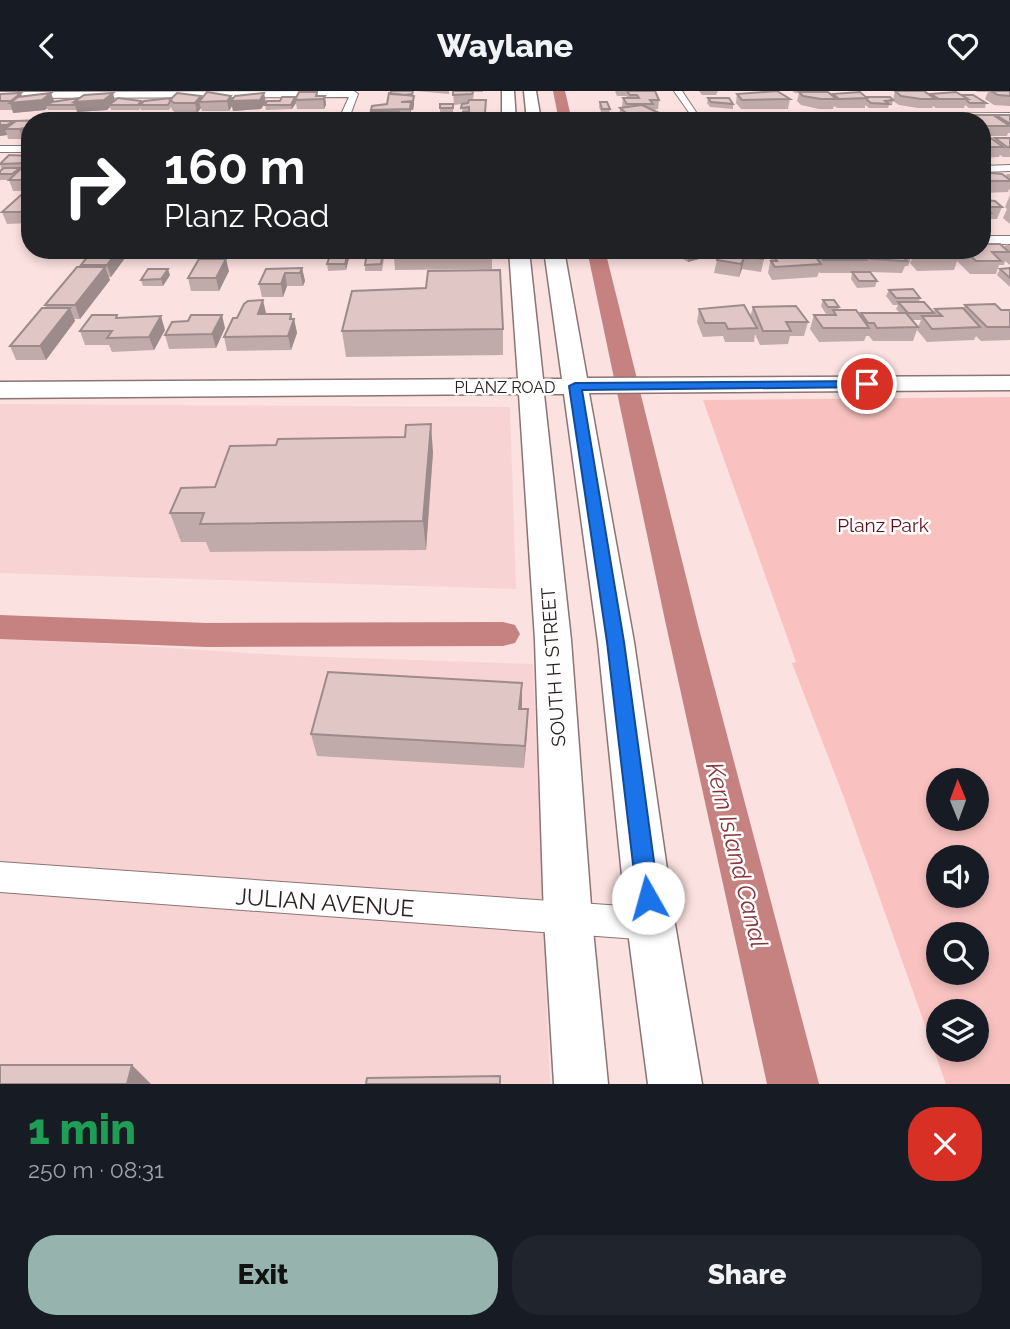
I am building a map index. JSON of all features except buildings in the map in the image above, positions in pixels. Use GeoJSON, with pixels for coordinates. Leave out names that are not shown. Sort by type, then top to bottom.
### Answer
{"type":"FeatureCollection","features":[{"type":"Feature","properties":{"kind":"street"},"geometry":{"type":"LineString","coordinates":[[508,91],[509,112]]}},
{"type":"Feature","properties":{"kind":"street"},"geometry":{"type":"LineString","coordinates":[[530,91],[533,112]]}},
{"type":"Feature","properties":{"kind":"street"},"geometry":{"type":"LineString","coordinates":[[678,91],[691,112]]}},
{"type":"Feature","properties":{"kind":"street"},"geometry":{"type":"LineString","coordinates":[[0,96],[355,94],[347,112]]}},
{"type":"Feature","properties":{"kind":"street"},"geometry":{"type":"LineString","coordinates":[[991,116],[1010,116]]}},
{"type":"Feature","properties":{"kind":"street"},"geometry":{"type":"LineString","coordinates":[[0,149],[21,149]]}},
{"type":"Feature","properties":{"kind":"street"},"geometry":{"type":"LineString","coordinates":[[991,169],[1010,168]]}},
{"type":"Feature","properties":{"kind":"street"},"geometry":{"type":"LineString","coordinates":[[991,240],[1010,240]]}},
{"type":"Feature","properties":{"kind":"street","name":"SOUTH H STREET"},"geometry":{"type":"LineString","coordinates":[[520,259],[553,640],[568,919],[581,1084]]}},
{"type":"Feature","properties":{"kind":"street"},"geometry":{"type":"LineString","coordinates":[[557,259],[594,386],[616,642],[651,924],[675,1084]]}},
{"type":"Feature","properties":{"kind":"street","name":"PLANZ ROAD"},"geometry":{"type":"LineString","coordinates":[[0,390],[1010,383]]}},
{"type":"Feature","properties":{"kind":"street","name":"JULIAN AVENUE"},"geometry":{"type":"LineString","coordinates":[[0,877],[651,924]]}},
{"type":"Feature","properties":{"kind":"shaded area"},"geometry":{"type":"Polygon","coordinates":[[[0,404],[510,407],[516,589],[0,573],[0,404]]]}},
{"type":"Feature","properties":{"kind":"shaded area"},"geometry":{"type":"Polygon","coordinates":[[[0,637],[297,656],[533,664],[550,1084],[0,1084],[0,637]]]}},
{"type":"Feature","properties":{"kind":"green space","name":"Planz Park"},"geometry":{"type":"Polygon","coordinates":[[[1010,397],[1010,1084],[946,1084],[938,1062],[989,1062],[989,999],[926,999],[926,1028],[843,795],[792,663],[796,662],[703,400],[1010,397]]]}},
{"type":"Feature","properties":{"kind":"waterway"},"geometry":{"type":"LineString","coordinates":[[559,91],[564,112]]}},
{"type":"Feature","properties":{"kind":"waterway","name":"Kern Island Canal"},"geometry":{"type":"LineString","coordinates":[[598,259],[682,625],[793,1084]]}},
{"type":"Feature","properties":{"kind":"waterway"},"geometry":{"type":"LineString","coordinates":[[0,627],[207,635],[503,634]]}},
{"type":"Feature","properties":{"kind":"route"},"geometry":{"type":"LineString","coordinates":[[648,898],[616,642],[575,386],[867,384]]}}]}
